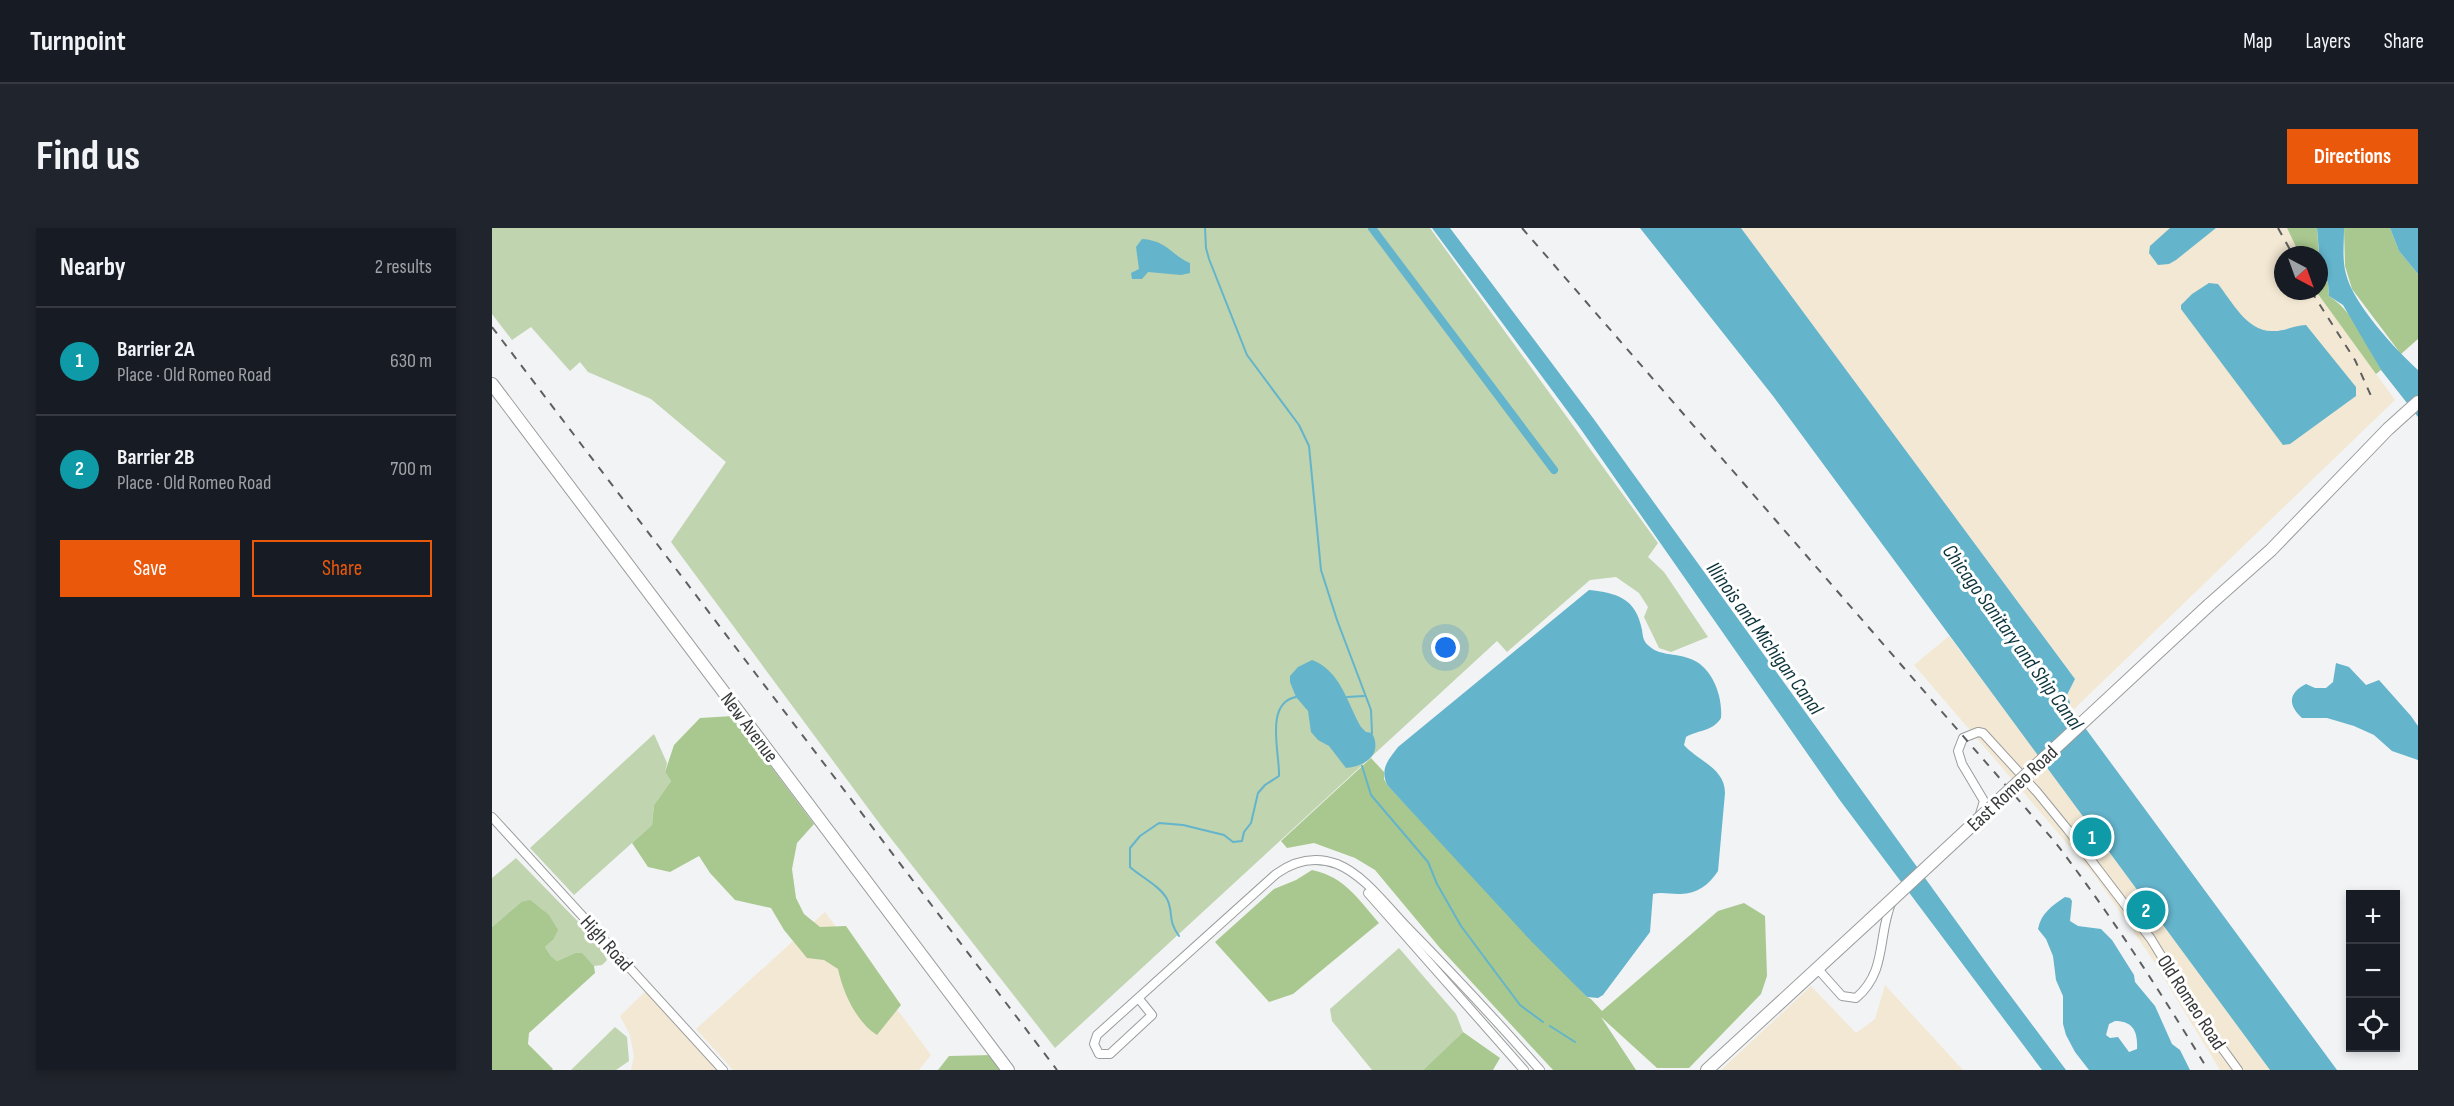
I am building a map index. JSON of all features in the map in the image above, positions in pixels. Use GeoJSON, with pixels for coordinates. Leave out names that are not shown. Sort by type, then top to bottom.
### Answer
{"type":"FeatureCollection","features":[{"type":"Feature","properties":{"kind":"main road","name":"New Avenue"},"geometry":{"type":"LineString","coordinates":[[492,384],[1008,1070]]}},
{"type":"Feature","properties":{"kind":"main road","name":"East Romeo Road"},"geometry":{"type":"LineString","coordinates":[[1707,1070],[2271,550],[2418,402]]}},
{"type":"Feature","properties":{"kind":"street","name":"Old Romeo Road"},"geometry":{"type":"LineString","coordinates":[[1817,968],[1842,996],[1856,998],[1875,977],[1889,908],[1901,887],[1982,812],[1984,801],[1962,764],[1958,751],[1959,744],[1967,735],[1978,732],[1983,734],[2037,792],[2068,830],[2151,939],[2199,1016],[2238,1070]]}},
{"type":"Feature","properties":{"kind":"street","name":"High Road"},"geometry":{"type":"LineString","coordinates":[[492,816],[723,1070]]}},
{"type":"Feature","properties":{"kind":"street"},"geometry":{"type":"LineString","coordinates":[[1139,999],[1152,1015],[1110,1054],[1099,1054],[1094,1044],[1097,1035],[1284,869],[1300,862],[1325,861],[1340,865],[1364,882],[1462,984],[1540,1070]]}},
{"type":"Feature","properties":{"kind":"street"},"geometry":{"type":"LineString","coordinates":[[1355,876],[1457,997],[1524,1070]]}},
{"type":"Feature","properties":{"kind":"shaded area"},"geometry":{"type":"Polygon","coordinates":[[[1741,228],[2287,228],[2296,246],[2274,246],[2274,300],[2323,300],[2395,400],[2072,711],[2067,695],[2075,679],[1741,228]]]}},
{"type":"Feature","properties":{"kind":"shaded area"},"geometry":{"type":"Polygon","coordinates":[[[1949,636],[2270,1070],[2220,1070],[2153,960],[2096,877],[1914,665],[1949,636]]]}},
{"type":"Feature","properties":{"kind":"shaded area"},"geometry":{"type":"Polygon","coordinates":[[[825,912],[931,1055],[919,1070],[733,1070],[696,1029],[825,912]]]}},
{"type":"Feature","properties":{"kind":"shaded area"},"geometry":{"type":"Polygon","coordinates":[[[1885,985],[1963,1070],[1721,1070],[1811,986],[1856,1033],[1875,1019],[1885,985]]]}},
{"type":"Feature","properties":{"kind":"shaded area"},"geometry":{"type":"Polygon","coordinates":[[[649,988],[725,1070],[631,1070],[634,1056],[630,1035],[620,1016],[649,988]]]}},
{"type":"Feature","properties":{"kind":"green space"},"geometry":{"type":"Polygon","coordinates":[[[492,228],[1430,228],[1658,543],[1648,557],[1664,572],[1708,637],[1671,652],[1659,648],[1644,617],[1648,607],[1639,593],[1616,577],[1590,580],[1507,652],[1497,641],[1055,1048],[882,827],[671,542],[726,462],[651,399],[588,372],[580,362],[570,371],[531,327],[512,340],[492,314],[492,228]]]}},
{"type":"Feature","properties":{"kind":"green space"},"geometry":{"type":"Polygon","coordinates":[[[2287,228],[2317,228],[2318,246],[2296,246],[2287,228]]]}},
{"type":"Feature","properties":{"kind":"green space"},"geometry":{"type":"Polygon","coordinates":[[[2344,228],[2390,228],[2399,251],[2418,274],[2418,339],[2401,354],[2352,289],[2345,266],[2344,228]]]}},
{"type":"Feature","properties":{"kind":"green space"},"geometry":{"type":"Polygon","coordinates":[[[2328,283],[2329,296],[2346,311],[2359,329],[2381,370],[2376,374],[2322,300],[2328,300],[2328,283]]]}},
{"type":"Feature","properties":{"kind":"green space"},"geometry":{"type":"Polygon","coordinates":[[[733,716],[814,824],[797,843],[792,869],[796,898],[804,914],[820,927],[846,926],[901,1005],[877,1035],[863,1022],[852,1006],[838,969],[824,960],[807,958],[784,930],[771,908],[735,900],[710,873],[699,856],[670,872],[648,867],[632,843],[652,825],[654,805],[671,781],[665,772],[674,745],[700,718],[733,716]]]}},
{"type":"Feature","properties":{"kind":"green space"},"geometry":{"type":"Polygon","coordinates":[[[654,734],[667,763],[665,772],[671,781],[654,805],[652,825],[574,895],[530,848],[654,734]]]}},
{"type":"Feature","properties":{"kind":"green space"},"geometry":{"type":"Polygon","coordinates":[[[1371,758],[1384,772],[1384,779],[1388,786],[1602,1011],[1718,911],[1744,903],[1765,916],[1767,976],[1761,994],[1689,1068],[1657,1068],[1601,1017],[1636,1070],[1553,1070],[1440,948],[1375,870],[1355,858],[1314,843],[1287,848],[1281,841],[1371,758]]]}},
{"type":"Feature","properties":{"kind":"green space"},"geometry":{"type":"Polygon","coordinates":[[[516,858],[596,940],[607,960],[602,965],[594,966],[581,953],[575,953],[557,961],[545,947],[553,940],[521,902],[492,927],[492,878],[516,858]]]}},
{"type":"Feature","properties":{"kind":"green space"},"geometry":{"type":"Polygon","coordinates":[[[1312,870],[1333,878],[1350,890],[1379,923],[1293,994],[1269,1002],[1215,942],[1274,889],[1312,870]]]}},
{"type":"Feature","properties":{"kind":"green space"},"geometry":{"type":"Polygon","coordinates":[[[530,900],[549,915],[558,930],[553,940],[545,947],[551,956],[557,961],[575,953],[582,953],[594,966],[595,973],[529,1033],[528,1044],[552,1070],[492,1070],[492,927],[521,902],[530,900]]]}},
{"type":"Feature","properties":{"kind":"green space"},"geometry":{"type":"Polygon","coordinates":[[[1399,948],[1456,1014],[1463,1032],[1423,1070],[1372,1070],[1332,1021],[1330,1009],[1399,948]]]}},
{"type":"Feature","properties":{"kind":"green space"},"geometry":{"type":"Polygon","coordinates":[[[615,1027],[627,1037],[629,1061],[616,1070],[571,1070],[615,1027]]]}},
{"type":"Feature","properties":{"kind":"green space"},"geometry":{"type":"Polygon","coordinates":[[[1463,1032],[1500,1058],[1493,1070],[1423,1070],[1463,1032]]]}},
{"type":"Feature","properties":{"kind":"green space"},"geometry":{"type":"Polygon","coordinates":[[[993,1055],[1004,1070],[938,1070],[949,1056],[993,1055]]]}},
{"type":"Feature","properties":{"kind":"water","name":"Illinois and Michigan Canal"},"geometry":{"type":"Polygon","coordinates":[[[1432,228],[1450,228],[1593,418],[2066,1070],[2042,1070],[1839,799],[1580,428],[1432,228]]]}},
{"type":"Feature","properties":{"kind":"water","name":"Chicago Sanitary and Ship Canal"},"geometry":{"type":"Polygon","coordinates":[[[1640,228],[1741,228],[2075,679],[2067,695],[2069,706],[2337,1070],[2270,1070],[1773,396],[1640,228]]]}},
{"type":"Feature","properties":{"kind":"water"},"geometry":{"type":"Polygon","coordinates":[[[2170,228],[2216,228],[2176,260],[2169,264],[2158,265],[2149,253],[2150,246],[2170,228]]]}},
{"type":"Feature","properties":{"kind":"water"},"geometry":{"type":"Polygon","coordinates":[[[2317,228],[2344,228],[2344,263],[2350,286],[2376,326],[2418,370],[2418,417],[2381,370],[2343,305],[2329,296],[2328,246],[2319,246],[2317,228]]]}},
{"type":"Feature","properties":{"kind":"water"},"geometry":{"type":"Polygon","coordinates":[[[2390,228],[2418,228],[2418,274],[2399,251],[2390,228]]]}},
{"type":"Feature","properties":{"kind":"water"},"geometry":{"type":"Polygon","coordinates":[[[1142,239],[1164,245],[1190,263],[1190,273],[1181,275],[1148,272],[1142,279],[1132,279],[1131,273],[1139,269],[1136,247],[1142,239]]]}},
{"type":"Feature","properties":{"kind":"water"},"geometry":{"type":"Polygon","coordinates":[[[2209,283],[2218,284],[2235,308],[2256,327],[2274,331],[2306,325],[2356,387],[2356,396],[2290,444],[2283,445],[2181,309],[2181,305],[2192,294],[2209,283]]]}},
{"type":"Feature","properties":{"kind":"water"},"geometry":{"type":"Polygon","coordinates":[[[1589,590],[1608,593],[1624,599],[1635,611],[1644,639],[1649,646],[1663,653],[1683,656],[1704,667],[1710,674],[1718,691],[1721,718],[1714,726],[1686,737],[1684,745],[1716,771],[1724,784],[1725,793],[1718,871],[1706,885],[1691,893],[1653,894],[1650,932],[1603,995],[1598,998],[1587,997],[1531,941],[1388,786],[1384,775],[1388,761],[1398,747],[1589,590]]]}},
{"type":"Feature","properties":{"kind":"water"},"geometry":{"type":"Polygon","coordinates":[[[1312,660],[1322,665],[1337,680],[1361,727],[1366,732],[1372,733],[1375,740],[1374,753],[1371,758],[1360,765],[1346,768],[1329,746],[1318,740],[1311,732],[1308,711],[1296,697],[1290,676],[1298,667],[1312,660]]]}},
{"type":"Feature","properties":{"kind":"water"},"geometry":{"type":"Polygon","coordinates":[[[2336,663],[2349,667],[2366,685],[2379,680],[2411,716],[2418,726],[2418,760],[2392,751],[2374,735],[2354,726],[2327,718],[2302,718],[2297,713],[2292,704],[2296,691],[2306,684],[2315,688],[2326,688],[2333,682],[2336,663]]]}},
{"type":"Feature","properties":{"kind":"water"},"geometry":{"type":"Polygon","coordinates":[[[2065,897],[2072,901],[2070,921],[2078,926],[2101,929],[2112,940],[2134,975],[2135,982],[2155,1006],[2172,1044],[2180,1050],[2190,1070],[2089,1070],[2075,1052],[2063,1024],[2063,996],[2056,980],[2053,956],[2046,939],[2038,929],[2044,914],[2065,897]],[[2115,1021],[2109,1024],[2106,1035],[2110,1038],[2118,1037],[2129,1052],[2137,1049],[2134,1029],[2127,1023],[2115,1021]]]}},
{"type":"Feature","properties":{"kind":"waterway"},"geometry":{"type":"LineString","coordinates":[[1205,228],[1209,259],[1247,355],[1299,425],[1309,446],[1321,570],[1371,710],[1372,733]]}},
{"type":"Feature","properties":{"kind":"waterway"},"geometry":{"type":"LineString","coordinates":[[1372,228],[1554,470]]}},
{"type":"Feature","properties":{"kind":"waterway"},"geometry":{"type":"LineString","coordinates":[[1347,697],[1364,696]]}},
{"type":"Feature","properties":{"kind":"waterway"},"geometry":{"type":"LineString","coordinates":[[1179,936],[1173,925],[1169,904],[1164,894],[1130,867],[1130,848],[1140,836],[1159,823],[1183,825],[1224,835],[1233,842],[1242,841],[1244,832],[1251,823],[1258,793],[1265,785],[1279,776],[1277,719],[1286,701],[1296,697]]}},
{"type":"Feature","properties":{"kind":"waterway"},"geometry":{"type":"LineString","coordinates":[[1362,766],[1371,795],[1428,862],[1437,884],[1461,926],[1520,1005],[1543,1022]]}},
{"type":"Feature","properties":{"kind":"waterway"},"geometry":{"type":"LineString","coordinates":[[1550,1026],[1575,1042]]}},
{"type":"Feature","properties":{"kind":"railway"},"geometry":{"type":"LineString","coordinates":[[1522,228],[2055,842],[2096,897],[2172,1011],[2208,1070]]}},
{"type":"Feature","properties":{"kind":"railway"},"geometry":{"type":"LineString","coordinates":[[2278,228],[2288,246]]}},
{"type":"Feature","properties":{"kind":"railway"},"geometry":{"type":"LineString","coordinates":[[2317,300],[2355,360],[2372,398]]}},
{"type":"Feature","properties":{"kind":"railway"},"geometry":{"type":"LineString","coordinates":[[492,327],[1057,1070]]}},
{"type":"Feature","properties":{"kind":"place","name":"Barrier 2A"},"geometry":{"type":"Point","coordinates":[2092,837]}},
{"type":"Feature","properties":{"kind":"place","name":"Barrier 2B"},"geometry":{"type":"Point","coordinates":[2146,910]}}]}
